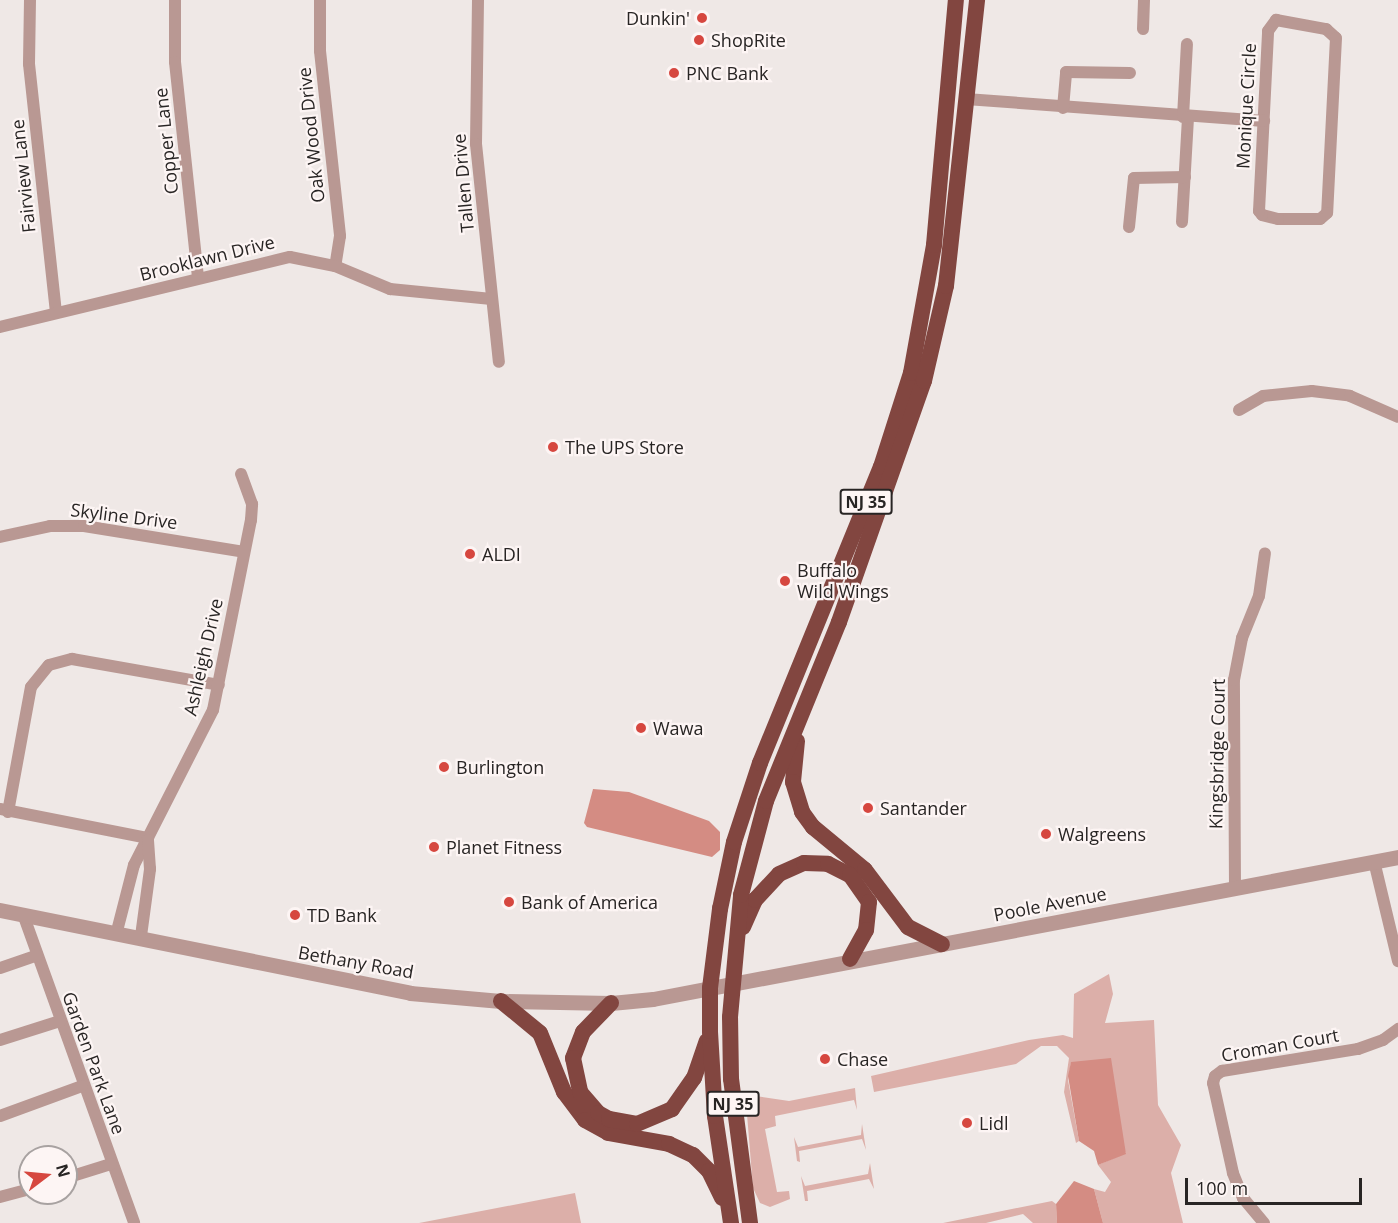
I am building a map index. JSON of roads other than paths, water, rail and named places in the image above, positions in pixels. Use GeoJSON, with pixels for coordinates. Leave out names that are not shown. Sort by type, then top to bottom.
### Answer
{"type":"FeatureCollection","features":[{"type":"Feature","properties":{"kind":"highway","name":"NJ 35"},"geometry":{"type":"LineString","coordinates":[[730,1219],[715,1116],[710,1032],[710,988],[720,909],[738,830],[760,763],[881,467],[911,373],[934,245],[956,0]]}},
{"type":"Feature","properties":{"kind":"highway","name":"NJ 35"},"geometry":{"type":"LineString","coordinates":[[750,1223],[731,1079],[733,983],[741,895],[754,838],[780,763],[801,717],[903,449],[924,381],[946,286],[977,0]]}},
{"type":"Feature","properties":{"kind":"highway"},"geometry":{"type":"LineString","coordinates":[[801,717],[792,770],[802,812],[821,835],[865,870],[902,922],[942,944]]}},
{"type":"Feature","properties":{"kind":"highway"},"geometry":{"type":"LineString","coordinates":[[736,945],[748,912],[771,881],[792,866],[816,862],[840,868],[866,894],[869,922],[850,959]]}},
{"type":"Feature","properties":{"kind":"highway"},"geometry":{"type":"LineString","coordinates":[[501,1001],[540,1033],[567,1097],[585,1120],[608,1133],[669,1144],[693,1155],[709,1172],[730,1219]]}},
{"type":"Feature","properties":{"kind":"highway"},"geometry":{"type":"LineString","coordinates":[[611,1003],[577,1042],[573,1072],[587,1103],[598,1113],[624,1123],[652,1120],[676,1104],[694,1077],[710,1032]]}},
{"type":"Feature","properties":{"kind":"street","name":"Fairview Lane"},"geometry":{"type":"LineString","coordinates":[[30,0],[29,64],[56,313]]}},
{"type":"Feature","properties":{"kind":"street","name":"Copper Lane"},"geometry":{"type":"LineString","coordinates":[[175,0],[175,62],[198,278]]}},
{"type":"Feature","properties":{"kind":"street","name":"Oak Wood Drive"},"geometry":{"type":"LineString","coordinates":[[320,0],[320,51],[340,236],[335,266]]}},
{"type":"Feature","properties":{"kind":"street","name":"Tallen Drive"},"geometry":{"type":"LineString","coordinates":[[478,0],[476,144],[499,362]]}},
{"type":"Feature","properties":{"kind":"street"},"geometry":{"type":"LineString","coordinates":[[1143,29],[1144,0]]}},
{"type":"Feature","properties":{"kind":"street","name":"Monique Circle"},"geometry":{"type":"LineString","coordinates":[[1281,20],[1331,31],[1336,38],[1327,213],[1323,218],[1278,219],[1262,215],[1264,121],[1270,26],[1281,20]]}},
{"type":"Feature","properties":{"kind":"street"},"geometry":{"type":"LineString","coordinates":[[1182,222],[1187,44]]}},
{"type":"Feature","properties":{"kind":"street"},"geometry":{"type":"LineString","coordinates":[[1063,108],[1066,72],[1130,73]]}},
{"type":"Feature","properties":{"kind":"street"},"geometry":{"type":"LineString","coordinates":[[966,99],[1063,108],[1264,121]]}},
{"type":"Feature","properties":{"kind":"street"},"geometry":{"type":"LineString","coordinates":[[1129,227],[1134,178],[1185,177]]}},
{"type":"Feature","properties":{"kind":"street","name":"Brooklawn Drive"},"geometry":{"type":"LineString","coordinates":[[0,327],[290,257],[335,266],[390,289],[492,299]]}},
{"type":"Feature","properties":{"kind":"street"},"geometry":{"type":"LineString","coordinates":[[1239,410],[1263,396],[1312,391],[1350,396],[1398,417]]}},
{"type":"Feature","properties":{"kind":"street","name":"Ashleigh Drive"},"geometry":{"type":"LineString","coordinates":[[117,931],[134,866],[165,800],[208,723],[219,685],[252,504],[241,474]]}},
{"type":"Feature","properties":{"kind":"street","name":"Skyline Drive"},"geometry":{"type":"LineString","coordinates":[[0,537],[50,526],[84,525],[244,552]]}},
{"type":"Feature","properties":{"kind":"street","name":"Kingsbridge Court"},"geometry":{"type":"LineString","coordinates":[[1235,888],[1234,680],[1242,638],[1259,596],[1265,553]]}},
{"type":"Feature","properties":{"kind":"street"},"geometry":{"type":"LineString","coordinates":[[148,838],[4,811],[31,687],[49,665],[72,659],[219,685]]}},
{"type":"Feature","properties":{"kind":"street","name":"Ashleigh Drive"},"geometry":{"type":"LineString","coordinates":[[141,936],[150,869],[148,838]]}},
{"type":"Feature","properties":{"kind":"street","name":"Poole Avenue"},"geometry":{"type":"LineString","coordinates":[[710,988],[850,959],[942,944],[1398,857]]}},
{"type":"Feature","properties":{"kind":"street"},"geometry":{"type":"LineString","coordinates":[[1374,861],[1398,961]]}},
{"type":"Feature","properties":{"kind":"street","name":"Bethany Road"},"geometry":{"type":"LineString","coordinates":[[0,910],[117,931],[261,965],[410,993],[501,1001],[611,1003],[710,988]]}},
{"type":"Feature","properties":{"kind":"street","name":"Garden Park Lane"},"geometry":{"type":"LineString","coordinates":[[23,914],[82,1086],[134,1223]]}},
{"type":"Feature","properties":{"kind":"street"},"geometry":{"type":"LineString","coordinates":[[0,968],[37,955]]}},
{"type":"Feature","properties":{"kind":"street"},"geometry":{"type":"LineString","coordinates":[[0,1040],[60,1021]]}},
{"type":"Feature","properties":{"kind":"street","name":"Croman Court"},"geometry":{"type":"LineString","coordinates":[[1264,1223],[1243,1198],[1233,1173],[1213,1083],[1215,1076],[1222,1071],[1358,1049],[1383,1040],[1398,1029]]}},
{"type":"Feature","properties":{"kind":"street"},"geometry":{"type":"LineString","coordinates":[[0,1116],[82,1086]]}},
{"type":"Feature","properties":{"kind":"street"},"geometry":{"type":"LineString","coordinates":[[78,1174],[111,1164]]}},
{"type":"Feature","properties":{"kind":"street"},"geometry":{"type":"LineString","coordinates":[[0,1197],[18,1192]]}},
{"type":"Feature","properties":{"kind":"place","name":"Dunkin'"},"geometry":{"type":"Point","coordinates":[702,18]}},
{"type":"Feature","properties":{"kind":"place","name":"ShopRite"},"geometry":{"type":"Point","coordinates":[699,40]}},
{"type":"Feature","properties":{"kind":"place","name":"PNC Bank"},"geometry":{"type":"Point","coordinates":[674,73]}},
{"type":"Feature","properties":{"kind":"place","name":"The UPS Store"},"geometry":{"type":"Point","coordinates":[553,447]}},
{"type":"Feature","properties":{"kind":"place","name":"ALDI"},"geometry":{"type":"Point","coordinates":[470,554]}},
{"type":"Feature","properties":{"kind":"place","name":"Buffalo Wild Wings"},"geometry":{"type":"Point","coordinates":[785,581]}},
{"type":"Feature","properties":{"kind":"place","name":"Wawa"},"geometry":{"type":"Point","coordinates":[641,728]}},
{"type":"Feature","properties":{"kind":"place","name":"Burlington"},"geometry":{"type":"Point","coordinates":[444,767]}},
{"type":"Feature","properties":{"kind":"place","name":"Santander"},"geometry":{"type":"Point","coordinates":[868,808]}},
{"type":"Feature","properties":{"kind":"place","name":"Walgreens"},"geometry":{"type":"Point","coordinates":[1046,834]}},
{"type":"Feature","properties":{"kind":"place","name":"Planet Fitness"},"geometry":{"type":"Point","coordinates":[434,847]}},
{"type":"Feature","properties":{"kind":"place","name":"Bank of America"},"geometry":{"type":"Point","coordinates":[509,902]}},
{"type":"Feature","properties":{"kind":"place","name":"TD Bank"},"geometry":{"type":"Point","coordinates":[295,915]}},
{"type":"Feature","properties":{"kind":"place","name":"Chase"},"geometry":{"type":"Point","coordinates":[825,1059]}},
{"type":"Feature","properties":{"kind":"place","name":"Lidl"},"geometry":{"type":"Point","coordinates":[967,1123]}}]}
